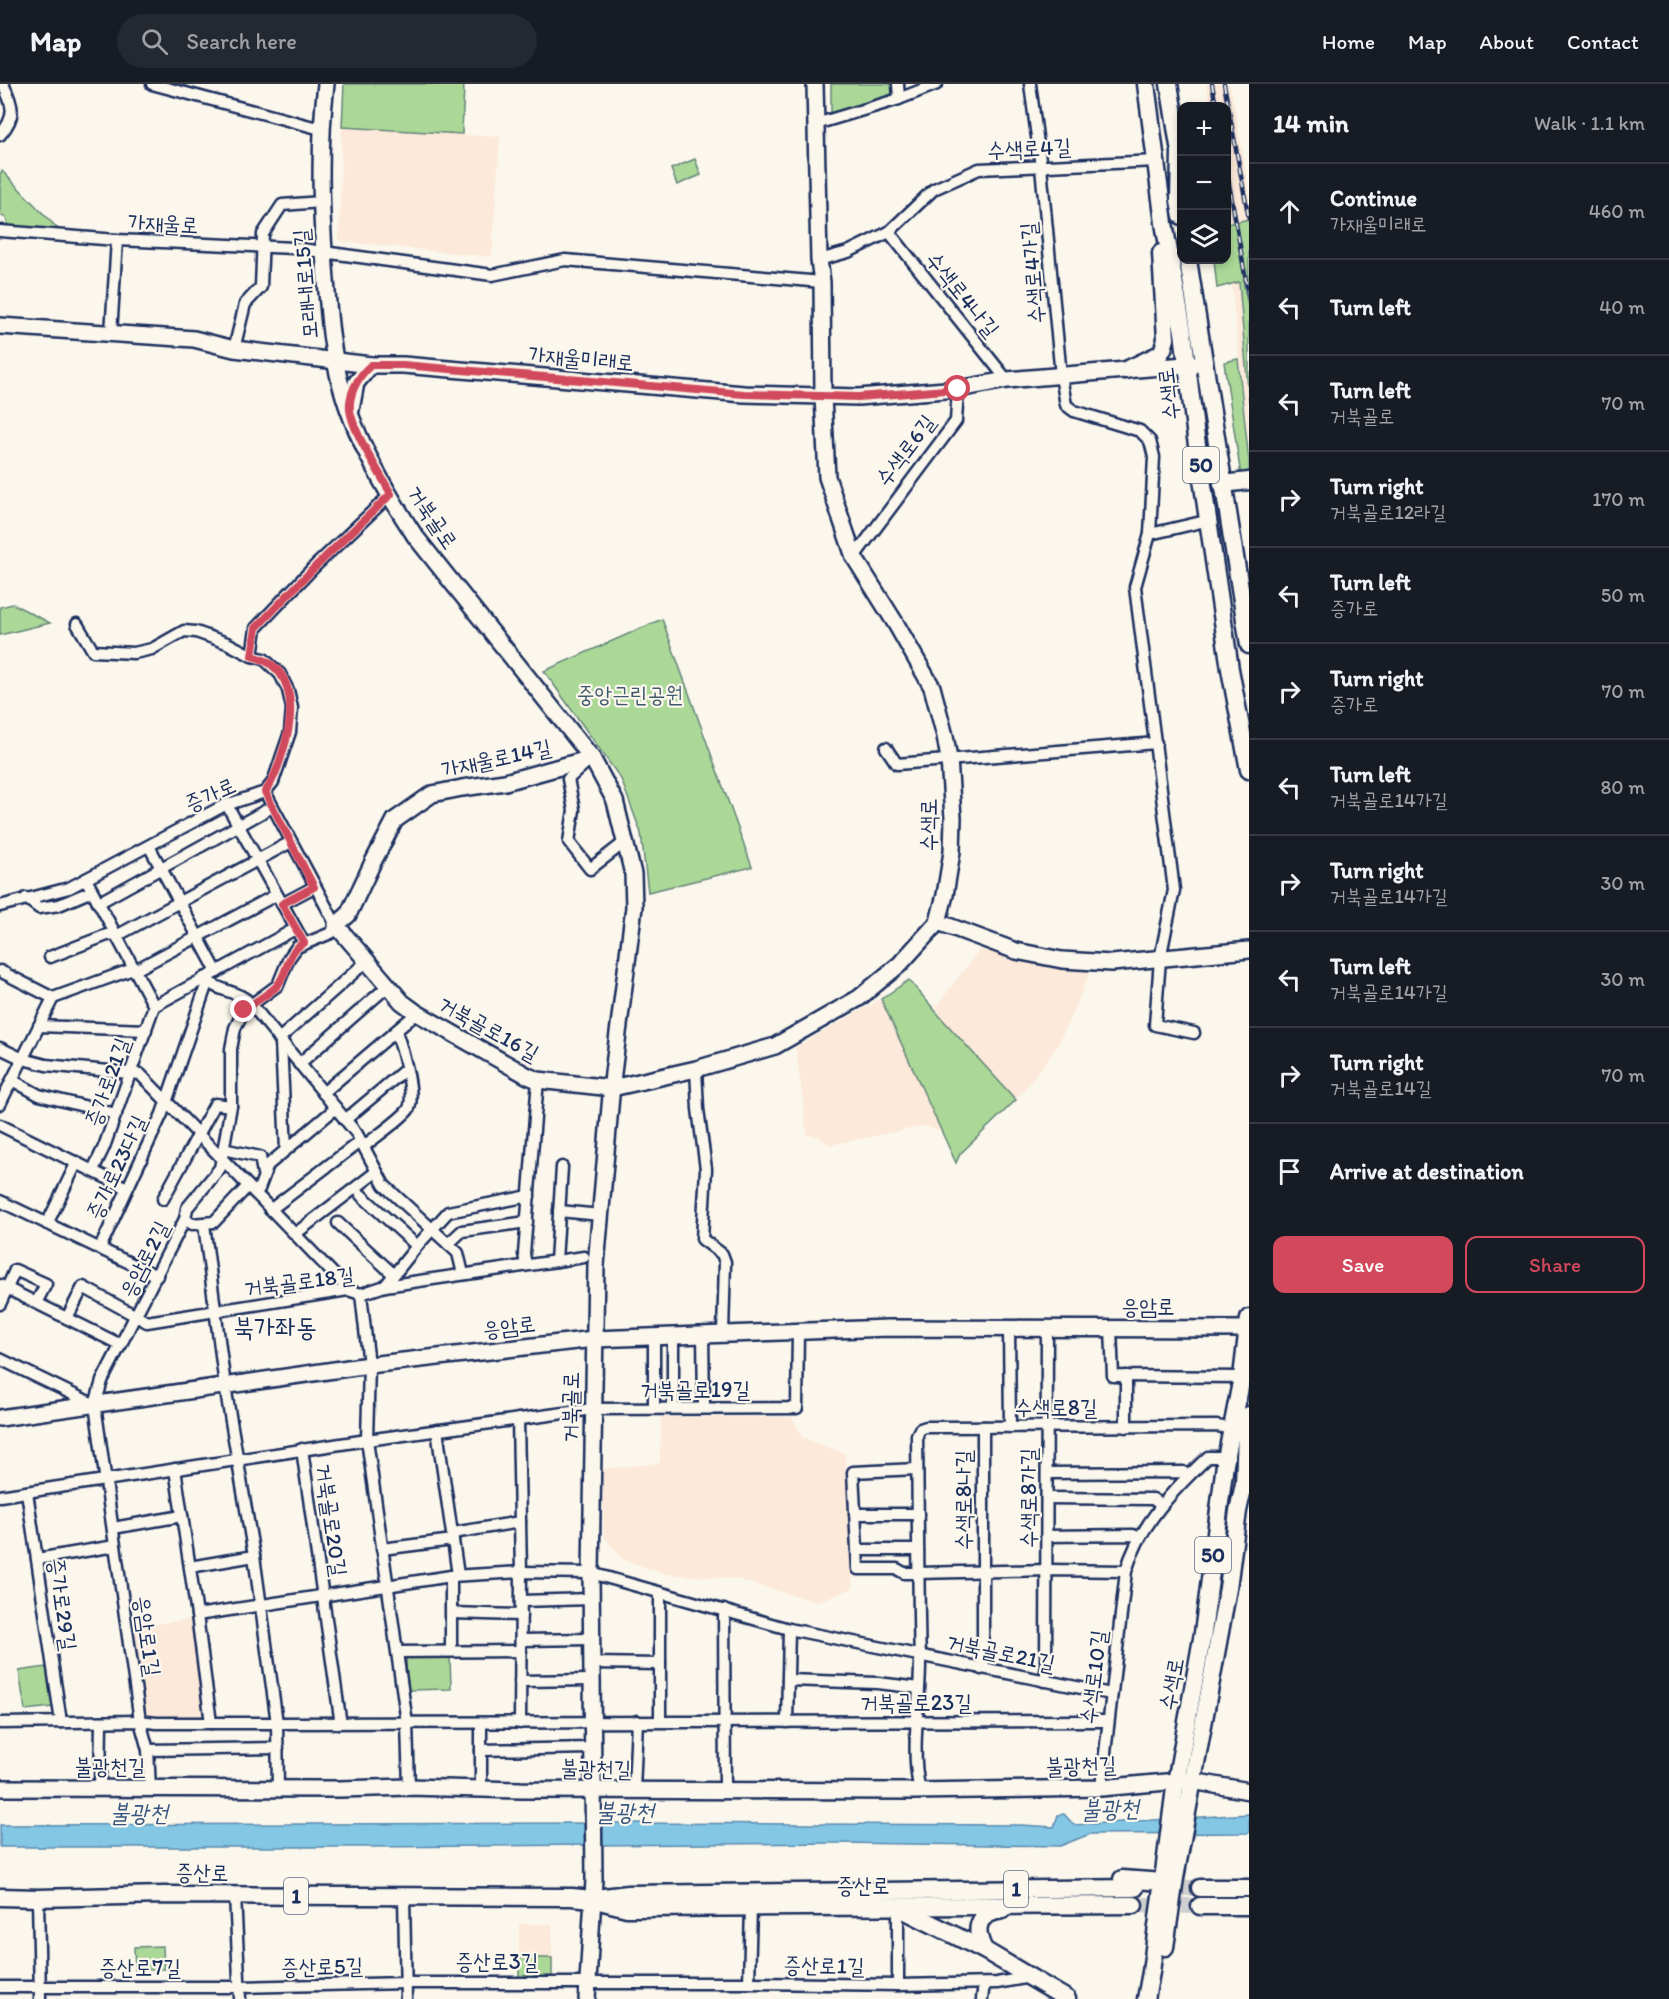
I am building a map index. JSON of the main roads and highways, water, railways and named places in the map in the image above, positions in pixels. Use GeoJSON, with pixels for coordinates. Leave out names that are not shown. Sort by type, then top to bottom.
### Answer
{"type":"FeatureCollection","features":[{"type":"Feature","properties":{"kind":"main road","name":"수색로"},"geometry":{"type":"LineString","coordinates":[[1146,84],[1164,223],[1222,484],[1249,645]]}},
{"type":"Feature","properties":{"kind":"main road"},"geometry":{"type":"LineString","coordinates":[[1169,84],[1180,152],[1181,210]]}},
{"type":"Feature","properties":{"kind":"main road"},"geometry":{"type":"LineString","coordinates":[[1126,370],[1160,354],[1166,339],[1161,247],[1164,223]]}},
{"type":"Feature","properties":{"kind":"main road","name":"수색로"},"geometry":{"type":"LineString","coordinates":[[1188,264],[1196,364],[1196,438],[1230,669],[1249,770]]}},
{"type":"Feature","properties":{"kind":"main road"},"geometry":{"type":"LineString","coordinates":[[1222,484],[1249,481]]}},
{"type":"Feature","properties":{"kind":"main road","name":"수색로"},"geometry":{"type":"LineString","coordinates":[[1146,1999],[1184,1785],[1226,1457],[1242,1377],[1248,1326]]}},
{"type":"Feature","properties":{"kind":"main road","name":"수색로"},"geometry":{"type":"LineString","coordinates":[[1184,1785],[1228,1588],[1238,1511],[1244,1484],[1249,1415]]}},
{"type":"Feature","properties":{"kind":"main road"},"geometry":{"type":"LineString","coordinates":[[898,1890],[940,1879],[1168,1879]]}},
{"type":"Feature","properties":{"kind":"main road","name":"수색로"},"geometry":{"type":"LineString","coordinates":[[1157,1999],[1171,1916],[1168,1879]]}},
{"type":"Feature","properties":{"kind":"main road","name":"증산로"},"geometry":{"type":"LineString","coordinates":[[0,1897],[235,1895],[592,1899],[616,1894],[1134,1888]]}},
{"type":"Feature","properties":{"kind":"main road"},"geometry":{"type":"LineString","coordinates":[[1200,1888],[1249,1888]]}},
{"type":"Feature","properties":{"kind":"main road","name":"증산로"},"geometry":{"type":"LineString","coordinates":[[592,1899],[627,1908],[1134,1905]]}},
{"type":"Feature","properties":{"kind":"main road"},"geometry":{"type":"LineString","coordinates":[[984,1950],[978,1939],[978,1925],[988,1914],[1037,1906]]}},
{"type":"Feature","properties":{"kind":"main road"},"geometry":{"type":"LineString","coordinates":[[1200,1906],[1249,1906]]}},
{"type":"Feature","properties":{"kind":"main road"},"geometry":{"type":"LineString","coordinates":[[898,1908],[984,1950],[1067,1999]]}},
{"type":"Feature","properties":{"kind":"main road"},"geometry":{"type":"LineString","coordinates":[[1135,1999],[1151,1972]]}},
{"type":"Feature","properties":{"kind":"main road"},"geometry":{"type":"LineString","coordinates":[[1052,1990],[1078,1999]]}},
{"type":"Feature","properties":{"kind":"water","name":"불광천"},"geometry":{"type":"Polygon","coordinates":[[[1064,1814],[1074,1825],[1249,1814],[1249,1833],[1090,1834],[1060,1846],[837,1843],[0,1847],[0,1825],[613,1823],[1054,1827],[1058,1815],[1064,1814]]]}},
{"type":"Feature","properties":{"kind":"tunnel"},"geometry":{"type":"LineString","coordinates":[[1159,1888],[1200,1888]]}},
{"type":"Feature","properties":{"kind":"tunnel"},"geometry":{"type":"LineString","coordinates":[[1134,1905],[1200,1906]]}},
{"type":"Feature","properties":{"kind":"railway"},"geometry":{"type":"LineString","coordinates":[[1212,84],[1215,102]]}},
{"type":"Feature","properties":{"kind":"railway"},"geometry":{"type":"LineString","coordinates":[[1224,84],[1249,219]]}},
{"type":"Feature","properties":{"kind":"railway"},"geometry":{"type":"LineString","coordinates":[[1231,195],[1249,298]]}},
{"type":"Feature","properties":{"kind":"district","name":"북가좌동"},"geometry":{"type":"Point","coordinates":[275,1327]}},
{"type":"Feature","properties":{"kind":"park label","name":"중앙근린공원"},"geometry":{"type":"Point","coordinates":[630,694]}}]}
